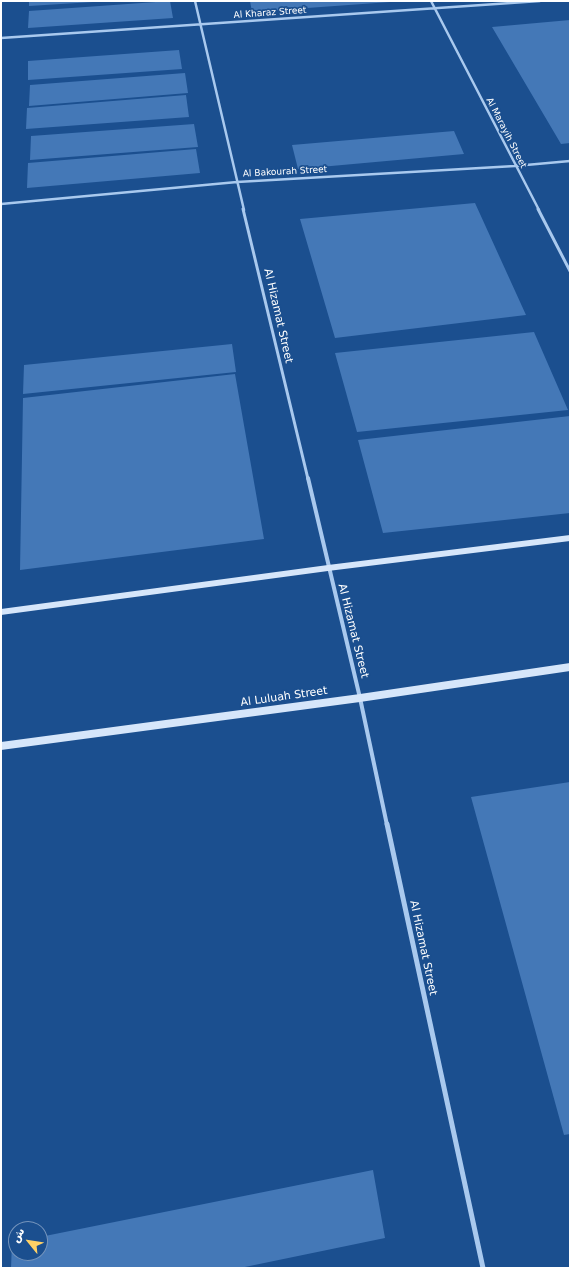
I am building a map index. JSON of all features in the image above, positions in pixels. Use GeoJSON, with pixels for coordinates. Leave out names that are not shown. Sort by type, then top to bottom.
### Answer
{"type":"FeatureCollection","features":[{"type":"Feature","properties":{"kind":"street","name":"Al Hizamat Street"},"geometry":{"type":"LineString","coordinates":[[196,1],[236,182],[360,698],[483,1268]]}},
{"type":"Feature","properties":{"kind":"street","name":"Al Marayih Street"},"geometry":{"type":"LineString","coordinates":[[431,1],[570,271]]}},
{"type":"Feature","properties":{"kind":"street","name":"Al Kharaz Street"},"geometry":{"type":"LineString","coordinates":[[1,38],[540,1]]}},
{"type":"Feature","properties":{"kind":"street","name":"Al Bakourah Street"},"geometry":{"type":"LineString","coordinates":[[1,204],[236,182],[515,166],[570,161]]}},
{"type":"Feature","properties":{"kind":"street"},"geometry":{"type":"LineString","coordinates":[[1,612],[328,568],[570,538]]}},
{"type":"Feature","properties":{"kind":"street","name":"Al Luluah Street"},"geometry":{"type":"LineString","coordinates":[[1,746],[360,698],[570,667]]}},
{"type":"Feature","properties":{"kind":"building"},"geometry":{"type":"Polygon","coordinates":[[[29,1],[93,1],[93,2],[29,6],[29,1]]]}},
{"type":"Feature","properties":{"kind":"building"},"geometry":{"type":"Polygon","coordinates":[[[170,1],[173,18],[28,28],[29,11],[170,1]]]}},
{"type":"Feature","properties":{"kind":"building"},"geometry":{"type":"Polygon","coordinates":[[[250,1],[390,1],[390,2],[252,12],[250,1]]]}},
{"type":"Feature","properties":{"kind":"building"},"geometry":{"type":"Polygon","coordinates":[[[570,20],[570,143],[561,144],[492,27],[570,20]]]}},
{"type":"Feature","properties":{"kind":"building"},"geometry":{"type":"Polygon","coordinates":[[[179,50],[182,69],[28,80],[28,61],[179,50]]]}},
{"type":"Feature","properties":{"kind":"building"},"geometry":{"type":"Polygon","coordinates":[[[185,73],[188,93],[29,106],[30,85],[185,73]]]}},
{"type":"Feature","properties":{"kind":"building"},"geometry":{"type":"Polygon","coordinates":[[[186,95],[189,117],[26,129],[27,108],[186,95]]]}},
{"type":"Feature","properties":{"kind":"building"},"geometry":{"type":"Polygon","coordinates":[[[194,124],[198,147],[30,160],[31,136],[194,124]]]}},
{"type":"Feature","properties":{"kind":"building"},"geometry":{"type":"Polygon","coordinates":[[[454,131],[464,154],[298,169],[292,145],[454,131]]]}},
{"type":"Feature","properties":{"kind":"building"},"geometry":{"type":"Polygon","coordinates":[[[196,149],[200,173],[27,188],[28,163],[196,149]]]}},
{"type":"Feature","properties":{"kind":"building"},"geometry":{"type":"Polygon","coordinates":[[[475,203],[526,315],[335,338],[300,219],[475,203]]]}},
{"type":"Feature","properties":{"kind":"building"},"geometry":{"type":"Polygon","coordinates":[[[534,332],[568,410],[357,432],[335,353],[534,332]]]}},
{"type":"Feature","properties":{"kind":"building"},"geometry":{"type":"Polygon","coordinates":[[[232,344],[236,372],[23,394],[24,365],[232,344]]]}},
{"type":"Feature","properties":{"kind":"building"},"geometry":{"type":"Polygon","coordinates":[[[235,374],[264,539],[20,570],[23,398],[235,374]]]}},
{"type":"Feature","properties":{"kind":"building"},"geometry":{"type":"Polygon","coordinates":[[[570,416],[570,513],[383,533],[358,440],[570,416]]]}},
{"type":"Feature","properties":{"kind":"building"},"geometry":{"type":"Polygon","coordinates":[[[570,782],[570,1134],[564,1135],[471,797],[570,782]]]}},
{"type":"Feature","properties":{"kind":"building"},"geometry":{"type":"Polygon","coordinates":[[[373,1170],[385,1238],[240,1268],[11,1268],[11,1261],[48,1261],[48,1235],[373,1170]]]}}]}
